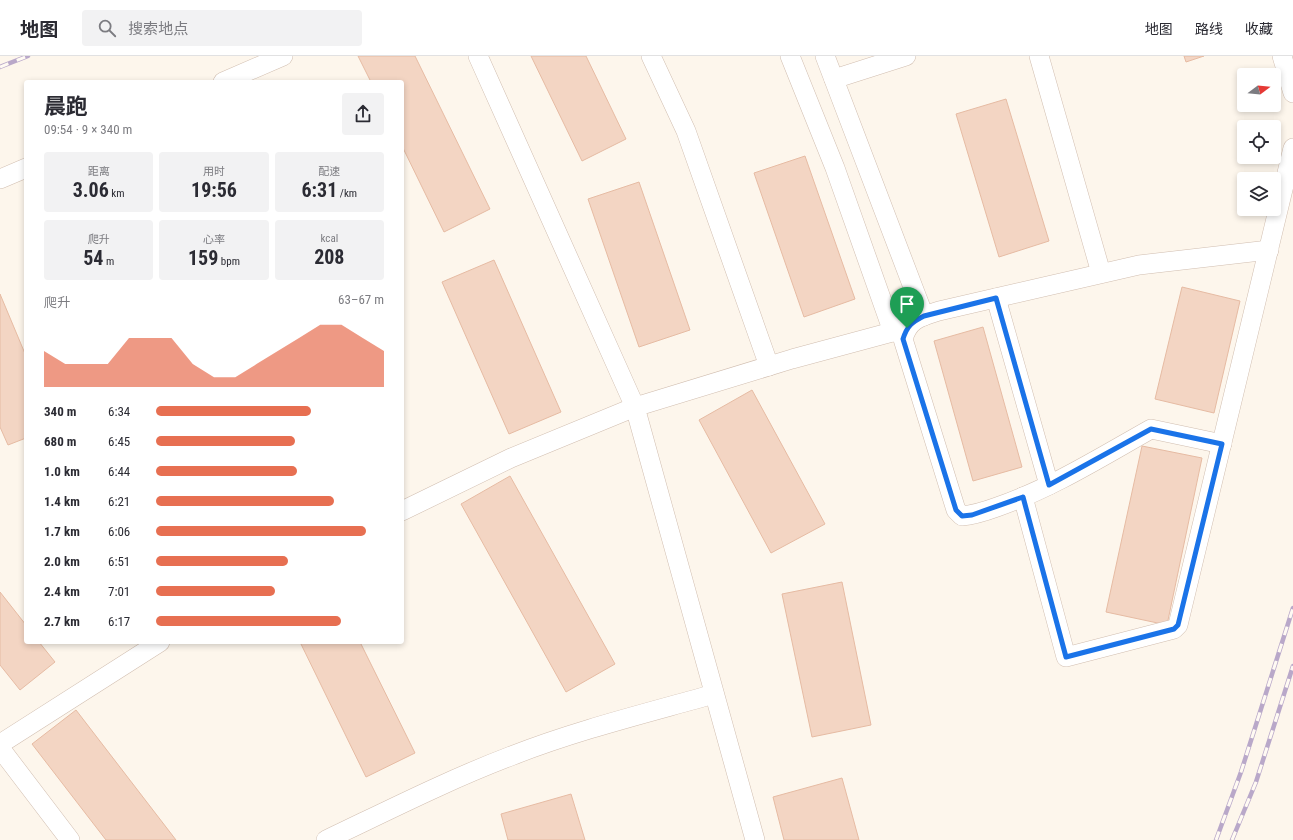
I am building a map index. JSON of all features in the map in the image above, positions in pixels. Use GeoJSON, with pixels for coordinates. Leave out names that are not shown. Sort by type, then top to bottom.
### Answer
{"type":"FeatureCollection","features":[{"type":"Feature","properties":{"kind":"street"},"geometry":{"type":"LineString","coordinates":[[228,80],[283,56]]}},
{"type":"Feature","properties":{"kind":"street"},"geometry":{"type":"LineString","coordinates":[[478,56],[635,407],[755,840]]}},
{"type":"Feature","properties":{"kind":"street"},"geometry":{"type":"LineString","coordinates":[[651,56],[686,131],[769,366]]}},
{"type":"Feature","properties":{"kind":"street"},"geometry":{"type":"LineString","coordinates":[[790,56],[900,330],[956,510],[962,516],[972,515],[1023,497],[1049,485],[1151,429],[1222,444]]}},
{"type":"Feature","properties":{"kind":"street"},"geometry":{"type":"LineString","coordinates":[[825,56],[924,316]]}},
{"type":"Feature","properties":{"kind":"street"},"geometry":{"type":"LineString","coordinates":[[834,79],[906,56]]}},
{"type":"Feature","properties":{"kind":"street"},"geometry":{"type":"LineString","coordinates":[[1039,56],[1101,273]]}},
{"type":"Feature","properties":{"kind":"street"},"geometry":{"type":"LineString","coordinates":[[1282,56],[1293,92]]}},
{"type":"Feature","properties":{"kind":"street"},"geometry":{"type":"LineString","coordinates":[[1023,497],[1066,657],[1174,629],[1178,625],[1293,148]]}},
{"type":"Feature","properties":{"kind":"street"},"geometry":{"type":"LineString","coordinates":[[0,179],[24,169]]}},
{"type":"Feature","properties":{"kind":"street"},"geometry":{"type":"LineString","coordinates":[[404,510],[511,458],[635,407],[769,366],[900,330],[924,316],[1138,265],[1269,250]]}},
{"type":"Feature","properties":{"kind":"street"},"geometry":{"type":"LineString","coordinates":[[996,298],[1049,485]]}},
{"type":"Feature","properties":{"kind":"street"},"geometry":{"type":"LineString","coordinates":[[0,744],[157,644]]}},
{"type":"Feature","properties":{"kind":"street"},"geometry":{"type":"LineString","coordinates":[[326,840],[511,755],[584,731],[714,694]]}},
{"type":"Feature","properties":{"kind":"street"},"geometry":{"type":"LineString","coordinates":[[0,748],[70,840]]}},
{"type":"Feature","properties":{"kind":"building"},"geometry":{"type":"Polygon","coordinates":[[[358,56],[415,56],[490,209],[444,232],[404,150],[404,80],[370,80],[358,56]]]}},
{"type":"Feature","properties":{"kind":"building"},"geometry":{"type":"Polygon","coordinates":[[[531,56],[586,56],[626,139],[582,161],[531,56]]]}},
{"type":"Feature","properties":{"kind":"building"},"geometry":{"type":"Polygon","coordinates":[[[1184,56],[1204,56],[1186,62],[1184,56]]]}},
{"type":"Feature","properties":{"kind":"building"},"geometry":{"type":"Polygon","coordinates":[[[1006,99],[1049,241],[999,257],[956,114],[1006,99]]]}},
{"type":"Feature","properties":{"kind":"building"},"geometry":{"type":"Polygon","coordinates":[[[805,156],[855,299],[804,317],[754,173],[805,156]]]}},
{"type":"Feature","properties":{"kind":"building"},"geometry":{"type":"Polygon","coordinates":[[[639,182],[690,330],[639,347],[588,199],[639,182]]]}},
{"type":"Feature","properties":{"kind":"building"},"geometry":{"type":"Polygon","coordinates":[[[494,260],[561,412],[509,434],[442,282],[494,260]]]}},
{"type":"Feature","properties":{"kind":"building"},"geometry":{"type":"Polygon","coordinates":[[[1182,287],[1240,301],[1214,413],[1155,399],[1182,287]]]}},
{"type":"Feature","properties":{"kind":"building"},"geometry":{"type":"Polygon","coordinates":[[[0,294],[24,351],[24,439],[8,445],[0,427],[0,294]]]}},
{"type":"Feature","properties":{"kind":"building"},"geometry":{"type":"Polygon","coordinates":[[[983,327],[1022,467],[973,481],[934,341],[983,327]]]}},
{"type":"Feature","properties":{"kind":"building"},"geometry":{"type":"Polygon","coordinates":[[[752,390],[825,524],[771,553],[699,420],[752,390]]]}},
{"type":"Feature","properties":{"kind":"building"},"geometry":{"type":"Polygon","coordinates":[[[1142,446],[1202,458],[1167,625],[1106,612],[1142,446]]]}},
{"type":"Feature","properties":{"kind":"building"},"geometry":{"type":"Polygon","coordinates":[[[510,476],[615,664],[566,692],[461,504],[510,476]]]}},
{"type":"Feature","properties":{"kind":"building"},"geometry":{"type":"Polygon","coordinates":[[[842,582],[871,725],[812,737],[782,594],[842,582]]]}},
{"type":"Feature","properties":{"kind":"building"},"geometry":{"type":"Polygon","coordinates":[[[0,592],[24,622],[24,644],[41,644],[55,662],[20,690],[0,665],[0,592]]]}},
{"type":"Feature","properties":{"kind":"building"},"geometry":{"type":"Polygon","coordinates":[[[301,644],[361,644],[415,753],[366,777],[301,644]]]}},
{"type":"Feature","properties":{"kind":"building"},"geometry":{"type":"Polygon","coordinates":[[[76,710],[176,840],[106,840],[32,744],[76,710]]]}},
{"type":"Feature","properties":{"kind":"building"},"geometry":{"type":"Polygon","coordinates":[[[842,778],[859,840],[784,840],[773,797],[842,778]]]}},
{"type":"Feature","properties":{"kind":"building"},"geometry":{"type":"Polygon","coordinates":[[[571,794],[585,840],[508,840],[501,814],[571,794]]]}},
{"type":"Feature","properties":{"kind":"railway"},"geometry":{"type":"LineString","coordinates":[[0,67],[28,56]]}},
{"type":"Feature","properties":{"kind":"railway"},"geometry":{"type":"LineString","coordinates":[[1216,840],[1241,772],[1293,608]]}},
{"type":"Feature","properties":{"kind":"railway"},"geometry":{"type":"LineString","coordinates":[[1232,840],[1256,782],[1293,666]]}},
{"type":"Feature","properties":{"kind":"route"},"geometry":{"type":"LineString","coordinates":[[996,298],[1049,485],[1112,452],[1151,429],[1222,444],[1178,625],[1174,629],[1066,657],[1023,497],[972,515],[962,516],[956,510],[903,339],[907,328],[914,321],[938,311],[996,298]]}}]}
